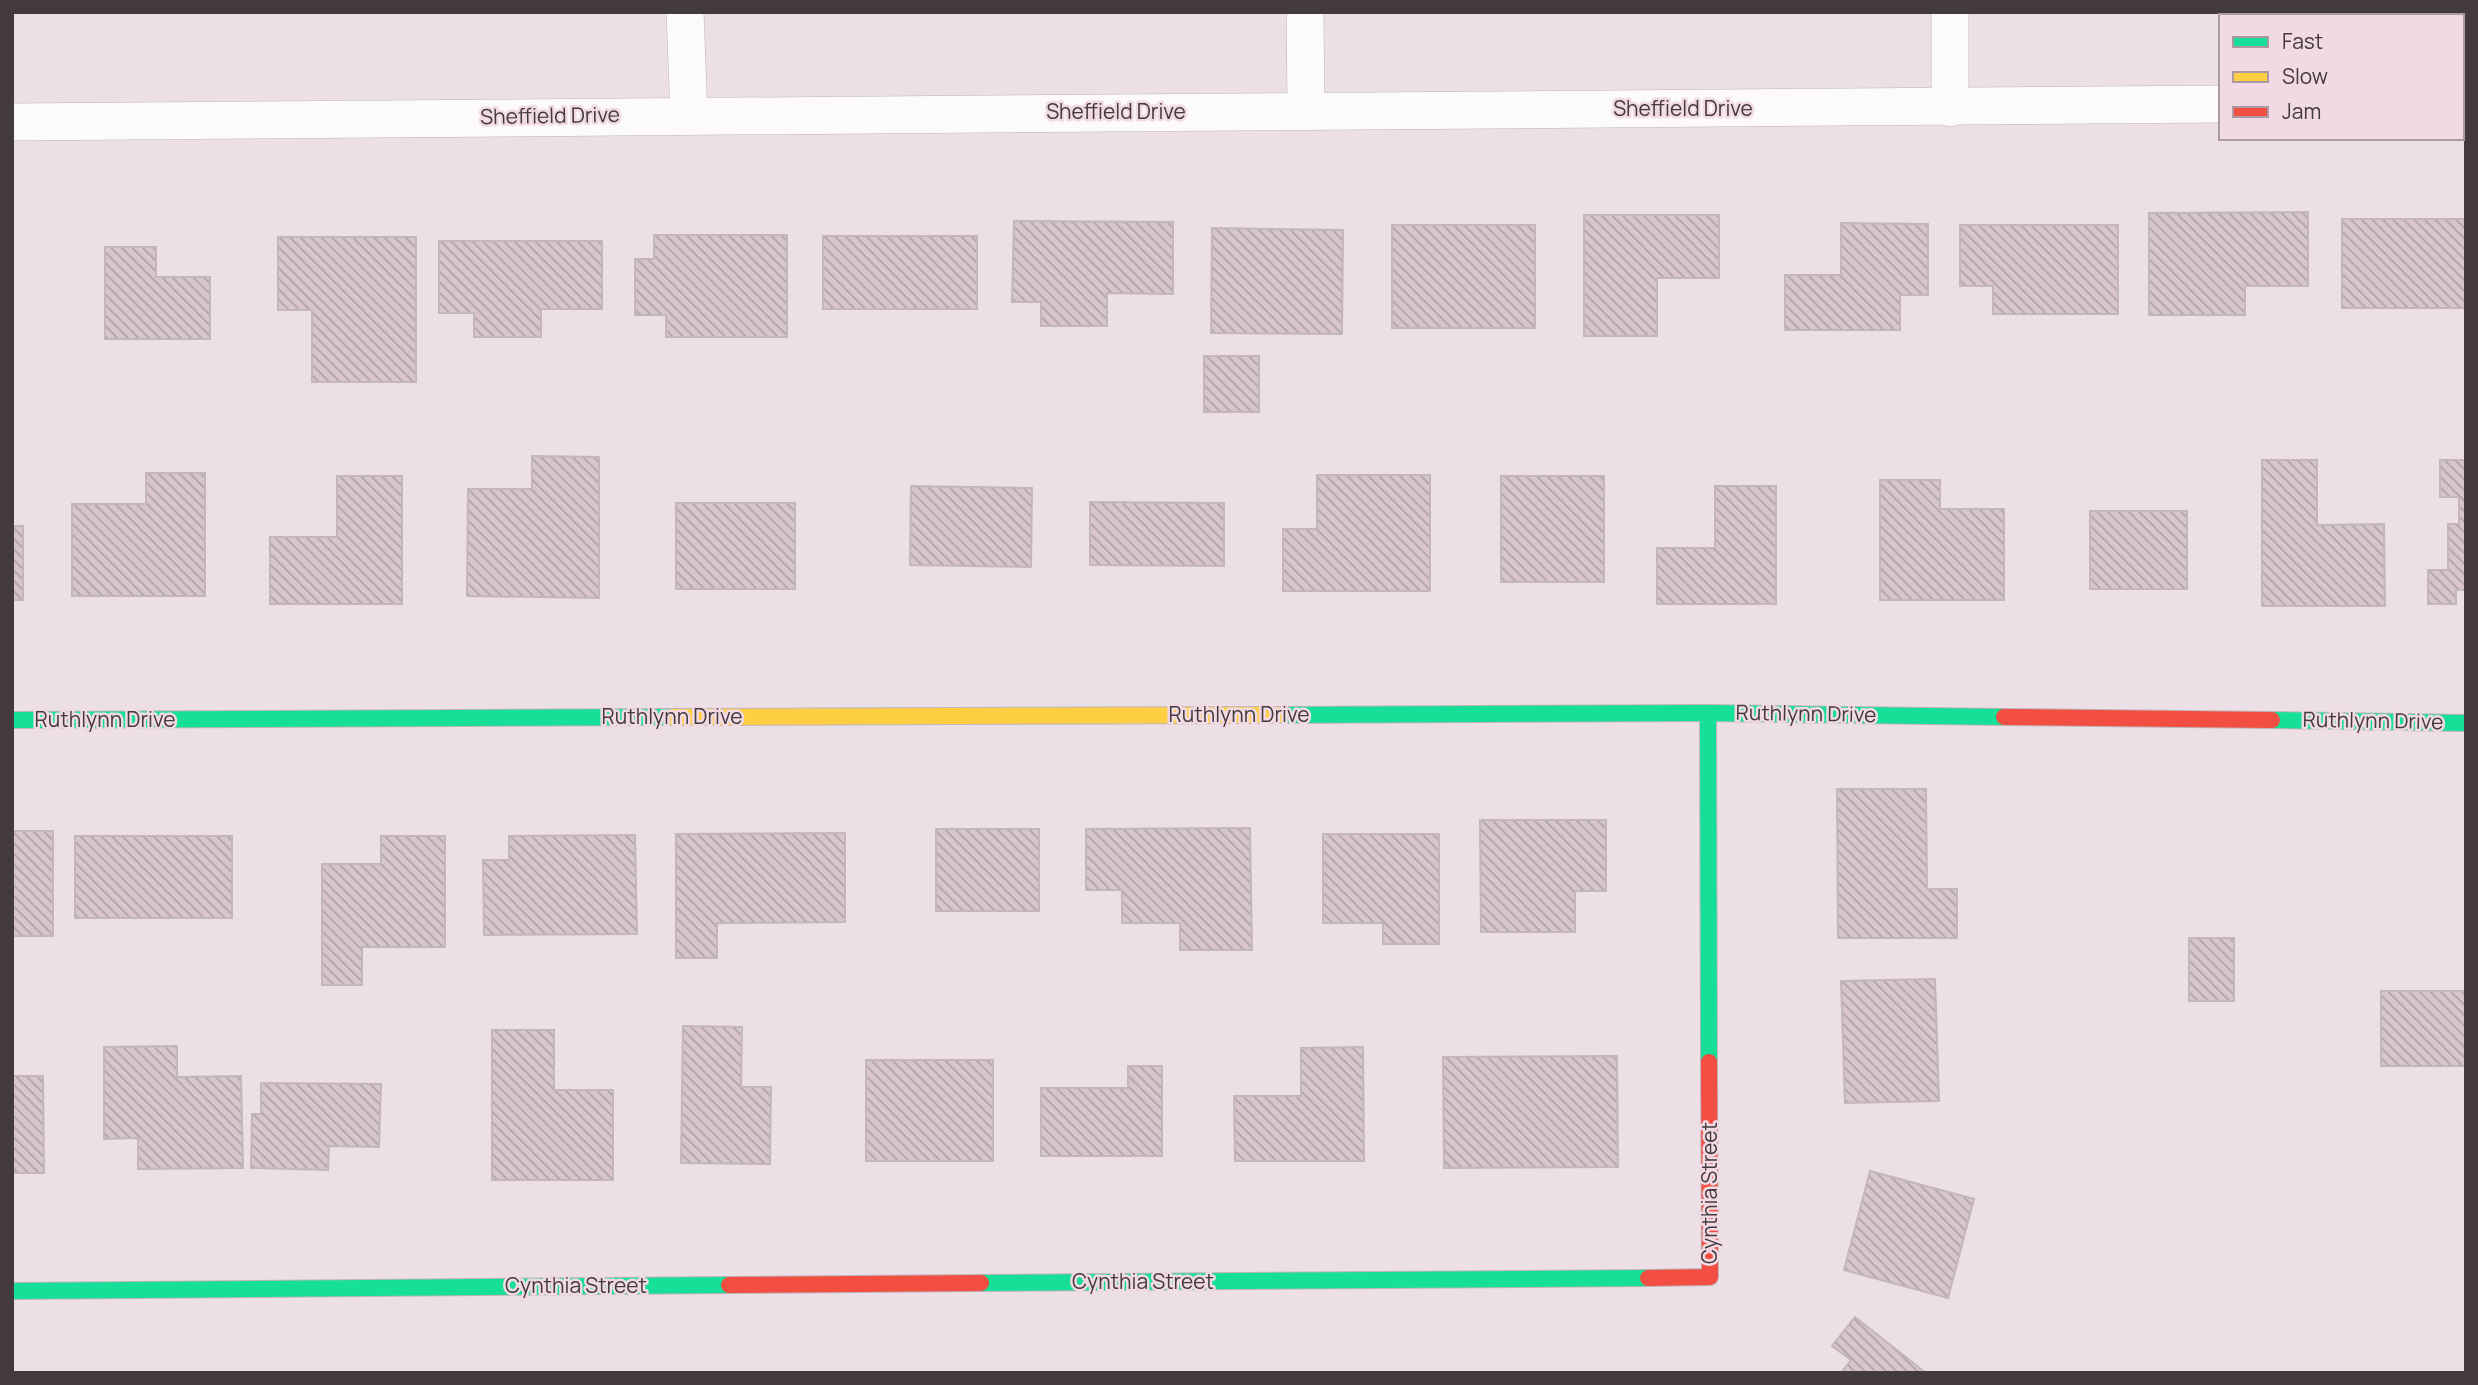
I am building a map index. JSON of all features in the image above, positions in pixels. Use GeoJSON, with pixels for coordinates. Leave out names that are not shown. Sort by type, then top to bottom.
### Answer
{"type":"FeatureCollection","features":[{"type":"Feature","properties":{"kind":"street"},"geometry":{"type":"LineString","coordinates":[[685,12],[689,114]]}},
{"type":"Feature","properties":{"kind":"street"},"geometry":{"type":"LineString","coordinates":[[1305,12],[1306,110]]}},
{"type":"Feature","properties":{"kind":"street"},"geometry":{"type":"LineString","coordinates":[[1950,12],[1950,108]]}},
{"type":"Feature","properties":{"kind":"street","name":"Sheffield Drive"},"geometry":{"type":"LineString","coordinates":[[12,122],[689,114],[1950,108],[2219,104]]}},
{"type":"Feature","properties":{"kind":"street","name":"Ruthlynn Drive"},"geometry":{"type":"LineString","coordinates":[[12,720],[1707,713],[2466,723]]}},
{"type":"Feature","properties":{"kind":"street","name":"Cynthia Street"},"geometry":{"type":"LineString","coordinates":[[12,1291],[1710,1277],[1707,713]]}},
{"type":"Feature","properties":{"kind":"building"},"geometry":{"type":"Polygon","coordinates":[[[2308,212],[2308,286],[2245,286],[2245,315],[2149,315],[2149,213],[2308,212]]]}},
{"type":"Feature","properties":{"kind":"building"},"geometry":{"type":"Polygon","coordinates":[[[1584,215],[1719,215],[1719,278],[1657,278],[1657,336],[1584,336],[1584,215]]]}},
{"type":"Feature","properties":{"kind":"building"},"geometry":{"type":"Polygon","coordinates":[[[2342,219],[2466,219],[2466,308],[2342,308],[2342,219]]]}},
{"type":"Feature","properties":{"kind":"building"},"geometry":{"type":"Polygon","coordinates":[[[1014,221],[1173,222],[1173,294],[1107,293],[1107,326],[1041,326],[1041,302],[1012,302],[1014,221]]]}},
{"type":"Feature","properties":{"kind":"building"},"geometry":{"type":"Polygon","coordinates":[[[1841,223],[1928,224],[1928,295],[1900,295],[1900,330],[1785,330],[1785,275],[1841,275],[1841,223]]]}},
{"type":"Feature","properties":{"kind":"building"},"geometry":{"type":"Polygon","coordinates":[[[1392,225],[1535,225],[1535,328],[1392,328],[1392,225]]]}},
{"type":"Feature","properties":{"kind":"building"},"geometry":{"type":"Polygon","coordinates":[[[1960,225],[2118,225],[2118,314],[1993,314],[1993,286],[1960,286],[1960,225]]]}},
{"type":"Feature","properties":{"kind":"building"},"geometry":{"type":"Polygon","coordinates":[[[1212,228],[1343,230],[1342,334],[1211,333],[1212,228]]]}},
{"type":"Feature","properties":{"kind":"building"},"geometry":{"type":"Polygon","coordinates":[[[654,235],[787,235],[787,337],[666,337],[666,315],[635,315],[635,259],[654,259],[654,235]]]}},
{"type":"Feature","properties":{"kind":"building"},"geometry":{"type":"Polygon","coordinates":[[[823,236],[977,236],[977,309],[823,309],[823,236]]]}},
{"type":"Feature","properties":{"kind":"building"},"geometry":{"type":"Polygon","coordinates":[[[278,237],[416,237],[416,382],[312,382],[312,310],[278,310],[278,237]]]}},
{"type":"Feature","properties":{"kind":"building"},"geometry":{"type":"Polygon","coordinates":[[[439,241],[602,241],[602,309],[541,309],[541,337],[474,337],[474,313],[439,313],[439,241]]]}},
{"type":"Feature","properties":{"kind":"building"},"geometry":{"type":"Polygon","coordinates":[[[105,247],[156,247],[156,277],[210,277],[210,339],[105,339],[105,247]]]}},
{"type":"Feature","properties":{"kind":"building"},"geometry":{"type":"Polygon","coordinates":[[[1204,356],[1259,356],[1259,412],[1204,412],[1204,356]]]}},
{"type":"Feature","properties":{"kind":"building"},"geometry":{"type":"Polygon","coordinates":[[[532,456],[599,457],[599,598],[467,596],[468,489],[532,489],[532,456]]]}},
{"type":"Feature","properties":{"kind":"building"},"geometry":{"type":"Polygon","coordinates":[[[2262,460],[2317,460],[2317,525],[2384,524],[2385,606],[2262,606],[2262,460]]]}},
{"type":"Feature","properties":{"kind":"building"},"geometry":{"type":"Polygon","coordinates":[[[2440,460],[2466,460],[2466,590],[2456,590],[2456,604],[2428,604],[2428,570],[2448,570],[2448,524],[2459,524],[2459,497],[2440,497],[2440,460]]]}},
{"type":"Feature","properties":{"kind":"building"},"geometry":{"type":"Polygon","coordinates":[[[146,473],[205,473],[205,596],[72,596],[72,504],[146,504],[146,473]]]}},
{"type":"Feature","properties":{"kind":"building"},"geometry":{"type":"Polygon","coordinates":[[[1317,475],[1430,475],[1430,591],[1283,591],[1283,529],[1317,529],[1317,475]]]}},
{"type":"Feature","properties":{"kind":"building"},"geometry":{"type":"Polygon","coordinates":[[[337,476],[402,476],[402,604],[270,604],[270,537],[337,537],[337,476]]]}},
{"type":"Feature","properties":{"kind":"building"},"geometry":{"type":"Polygon","coordinates":[[[1501,476],[1604,476],[1604,582],[1501,582],[1501,476]]]}},
{"type":"Feature","properties":{"kind":"building"},"geometry":{"type":"Polygon","coordinates":[[[1880,480],[1940,480],[1940,509],[2004,509],[2004,600],[1880,600],[1880,480]]]}},
{"type":"Feature","properties":{"kind":"building"},"geometry":{"type":"Polygon","coordinates":[[[911,486],[1032,488],[1031,567],[910,565],[911,486]]]}},
{"type":"Feature","properties":{"kind":"building"},"geometry":{"type":"Polygon","coordinates":[[[1715,486],[1776,486],[1776,604],[1657,604],[1657,548],[1715,548],[1715,486]]]}},
{"type":"Feature","properties":{"kind":"building"},"geometry":{"type":"Polygon","coordinates":[[[1090,502],[1224,503],[1224,566],[1090,565],[1090,502]]]}},
{"type":"Feature","properties":{"kind":"building"},"geometry":{"type":"Polygon","coordinates":[[[676,503],[795,503],[795,589],[676,589],[676,503]]]}},
{"type":"Feature","properties":{"kind":"building"},"geometry":{"type":"Polygon","coordinates":[[[2090,511],[2187,511],[2187,589],[2090,589],[2090,511]]]}},
{"type":"Feature","properties":{"kind":"building"},"geometry":{"type":"Polygon","coordinates":[[[12,526],[23,526],[23,600],[12,600],[12,526]]]}},
{"type":"Feature","properties":{"kind":"building"},"geometry":{"type":"Polygon","coordinates":[[[1837,789],[1926,789],[1927,889],[1957,889],[1957,938],[1838,938],[1837,789]]]}},
{"type":"Feature","properties":{"kind":"building"},"geometry":{"type":"Polygon","coordinates":[[[1480,820],[1606,820],[1606,891],[1575,891],[1575,932],[1481,932],[1480,820]]]}},
{"type":"Feature","properties":{"kind":"building"},"geometry":{"type":"Polygon","coordinates":[[[1250,828],[1252,950],[1180,950],[1180,923],[1122,923],[1122,890],[1086,890],[1086,829],[1250,828]]]}},
{"type":"Feature","properties":{"kind":"building"},"geometry":{"type":"Polygon","coordinates":[[[936,829],[1039,829],[1039,911],[936,911],[936,829]]]}},
{"type":"Feature","properties":{"kind":"building"},"geometry":{"type":"Polygon","coordinates":[[[12,831],[53,831],[53,936],[12,936],[12,831]]]}},
{"type":"Feature","properties":{"kind":"building"},"geometry":{"type":"Polygon","coordinates":[[[845,833],[845,922],[717,923],[717,958],[676,958],[676,834],[845,833]]]}},
{"type":"Feature","properties":{"kind":"building"},"geometry":{"type":"Polygon","coordinates":[[[1323,834],[1439,834],[1439,944],[1383,944],[1383,923],[1323,923],[1323,834]]]}},
{"type":"Feature","properties":{"kind":"building"},"geometry":{"type":"Polygon","coordinates":[[[635,835],[637,934],[484,935],[483,860],[509,860],[509,836],[635,835]]]}},
{"type":"Feature","properties":{"kind":"building"},"geometry":{"type":"Polygon","coordinates":[[[75,836],[232,836],[232,918],[75,918],[75,836]]]}},
{"type":"Feature","properties":{"kind":"building"},"geometry":{"type":"Polygon","coordinates":[[[381,836],[445,836],[445,947],[362,947],[362,985],[322,985],[322,864],[381,864],[381,836]]]}},
{"type":"Feature","properties":{"kind":"building"},"geometry":{"type":"Polygon","coordinates":[[[2189,938],[2234,938],[2234,1001],[2189,1001],[2189,938]]]}},
{"type":"Feature","properties":{"kind":"building"},"geometry":{"type":"Polygon","coordinates":[[[1935,979],[1939,1101],[1845,1103],[1841,981],[1935,979]]]}},
{"type":"Feature","properties":{"kind":"building"},"geometry":{"type":"Polygon","coordinates":[[[2381,991],[2466,991],[2466,1066],[2381,1066],[2381,991]]]}},
{"type":"Feature","properties":{"kind":"building"},"geometry":{"type":"Polygon","coordinates":[[[683,1026],[742,1027],[741,1087],[771,1087],[770,1164],[681,1163],[683,1026]]]}},
{"type":"Feature","properties":{"kind":"building"},"geometry":{"type":"Polygon","coordinates":[[[492,1030],[554,1030],[554,1090],[613,1090],[613,1180],[492,1180],[492,1030]]]}},
{"type":"Feature","properties":{"kind":"building"},"geometry":{"type":"Polygon","coordinates":[[[177,1046],[177,1077],[241,1076],[243,1168],[138,1169],[138,1138],[104,1139],[104,1047],[177,1046]]]}},
{"type":"Feature","properties":{"kind":"building"},"geometry":{"type":"Polygon","coordinates":[[[1363,1047],[1364,1161],[1235,1161],[1234,1096],[1301,1096],[1301,1048],[1363,1047]]]}},
{"type":"Feature","properties":{"kind":"building"},"geometry":{"type":"Polygon","coordinates":[[[1617,1056],[1618,1167],[1444,1168],[1443,1057],[1617,1056]]]}},
{"type":"Feature","properties":{"kind":"building"},"geometry":{"type":"Polygon","coordinates":[[[866,1060],[993,1060],[993,1161],[866,1161],[866,1060]]]}},
{"type":"Feature","properties":{"kind":"building"},"geometry":{"type":"Polygon","coordinates":[[[1128,1066],[1162,1066],[1162,1156],[1041,1156],[1041,1088],[1128,1088],[1128,1066]]]}},
{"type":"Feature","properties":{"kind":"building"},"geometry":{"type":"Polygon","coordinates":[[[12,1076],[43,1076],[44,1173],[12,1173],[12,1076]]]}},
{"type":"Feature","properties":{"kind":"building"},"geometry":{"type":"Polygon","coordinates":[[[261,1083],[381,1084],[379,1147],[329,1146],[328,1170],[251,1168],[252,1114],[261,1114],[261,1083]]]}},
{"type":"Feature","properties":{"kind":"building"},"geometry":{"type":"Polygon","coordinates":[[[1870,1171],[1974,1199],[1948,1298],[1844,1270],[1870,1171]]]}},
{"type":"Feature","properties":{"kind":"building"},"geometry":{"type":"Polygon","coordinates":[[[1855,1317],[1926,1373],[1841,1373],[1851,1360],[1832,1346],[1855,1317]]]}},
{"type":"Feature","properties":{"kind":"traffic: fast"},"geometry":{"type":"LineString","coordinates":[[1279,715],[1708,713],[2004,717]]}},
{"type":"Feature","properties":{"kind":"traffic: fast"},"geometry":{"type":"LineString","coordinates":[[1708,713],[1709,1062]]}},
{"type":"Feature","properties":{"kind":"traffic: fast"},"geometry":{"type":"LineString","coordinates":[[12,720],[672,717]]}},
{"type":"Feature","properties":{"kind":"traffic: fast"},"geometry":{"type":"LineString","coordinates":[[2272,720],[2466,723]]}},
{"type":"Feature","properties":{"kind":"traffic: fast"},"geometry":{"type":"LineString","coordinates":[[981,1283],[1648,1278]]}},
{"type":"Feature","properties":{"kind":"traffic: fast"},"geometry":{"type":"LineString","coordinates":[[12,1291],[729,1285]]}},
{"type":"Feature","properties":{"kind":"traffic: slow"},"geometry":{"type":"LineString","coordinates":[[672,717],[1279,715]]}},
{"type":"Feature","properties":{"kind":"traffic: jam"},"geometry":{"type":"LineString","coordinates":[[2004,717],[2272,720]]}},
{"type":"Feature","properties":{"kind":"traffic: jam"},"geometry":{"type":"LineString","coordinates":[[1648,1278],[1710,1277],[1709,1062]]}},
{"type":"Feature","properties":{"kind":"traffic: jam"},"geometry":{"type":"LineString","coordinates":[[729,1285],[981,1283]]}}]}
